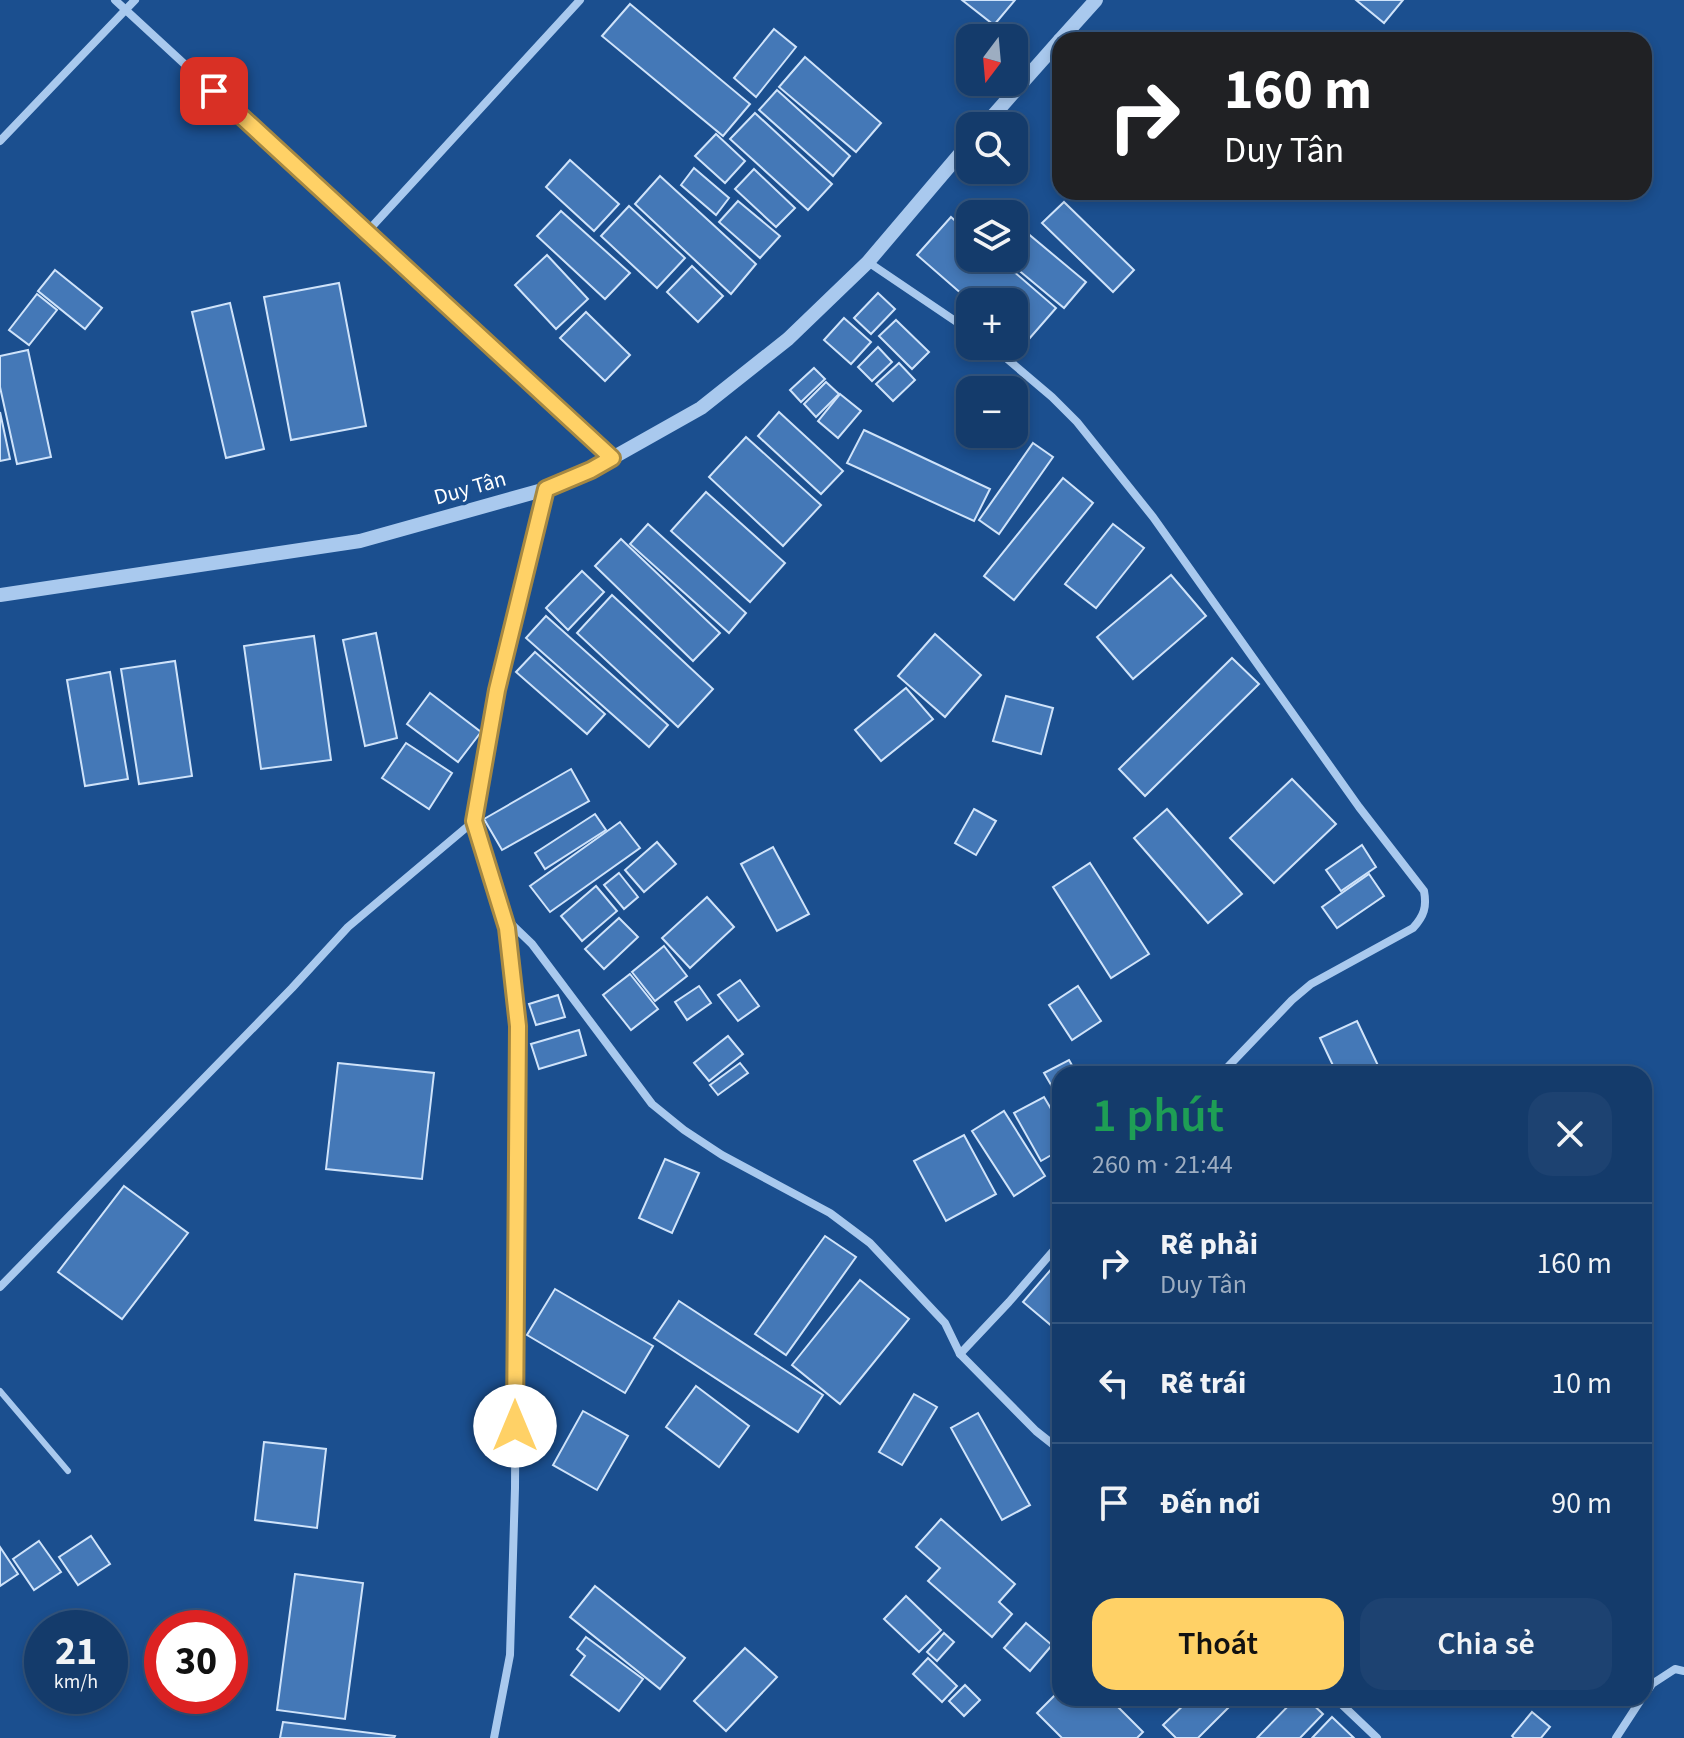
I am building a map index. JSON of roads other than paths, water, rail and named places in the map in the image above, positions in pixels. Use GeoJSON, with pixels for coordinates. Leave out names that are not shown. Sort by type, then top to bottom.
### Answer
{"type":"FeatureCollection","features":[{"type":"Feature","properties":{"kind":"street"},"geometry":{"type":"LineString","coordinates":[[115,0],[612,458]]}},
{"type":"Feature","properties":{"kind":"street"},"geometry":{"type":"LineString","coordinates":[[0,141],[135,0]]}},
{"type":"Feature","properties":{"kind":"street"},"geometry":{"type":"LineString","coordinates":[[367,232],[580,0]]}},
{"type":"Feature","properties":{"kind":"street"},"geometry":{"type":"LineString","coordinates":[[1067,32],[1096,0]]}},
{"type":"Feature","properties":{"kind":"street"},"geometry":{"type":"LineString","coordinates":[[996,112],[1052,49]]}},
{"type":"Feature","properties":{"kind":"street","name":"Duy Tân"},"geometry":{"type":"LineString","coordinates":[[0,595],[360,541],[546,489],[591,470],[701,408],[788,339],[868,262],[956,158]]}},
{"type":"Feature","properties":{"kind":"street"},"geometry":{"type":"LineString","coordinates":[[868,262],[956,322]]}},
{"type":"Feature","properties":{"kind":"street"},"geometry":{"type":"LineString","coordinates":[[1008,360],[1077,422],[1153,517],[1359,807],[1424,891],[1426,902],[1423,917],[1413,928],[1311,984],[1229,1066]]}},
{"type":"Feature","properties":{"kind":"street"},"geometry":{"type":"LineString","coordinates":[[494,1738],[510,1655],[515,1488],[518,1026],[507,928],[474,821],[497,690],[546,489]]}},
{"type":"Feature","properties":{"kind":"street"},"geometry":{"type":"LineString","coordinates":[[0,1287],[281,1000],[348,927],[474,821]]}},
{"type":"Feature","properties":{"kind":"street"},"geometry":{"type":"LineString","coordinates":[[503,915],[532,944],[652,1104],[722,1155],[830,1213],[870,1243],[945,1323],[960,1354],[1052,1444]]}},
{"type":"Feature","properties":{"kind":"street"},"geometry":{"type":"LineString","coordinates":[[960,1354],[1052,1252]]}},
{"type":"Feature","properties":{"kind":"street"},"geometry":{"type":"LineString","coordinates":[[1652,1684],[1675,1669],[1684,1671]]}},
{"type":"Feature","properties":{"kind":"street"},"geometry":{"type":"LineString","coordinates":[[1343,1706],[1377,1738]]}},
{"type":"Feature","properties":{"kind":"street"},"geometry":{"type":"LineString","coordinates":[[1616,1738],[1637,1706]]}},
{"type":"Feature","properties":{"kind":"lane"},"geometry":{"type":"LineString","coordinates":[[0,1391],[68,1471]]}}]}
